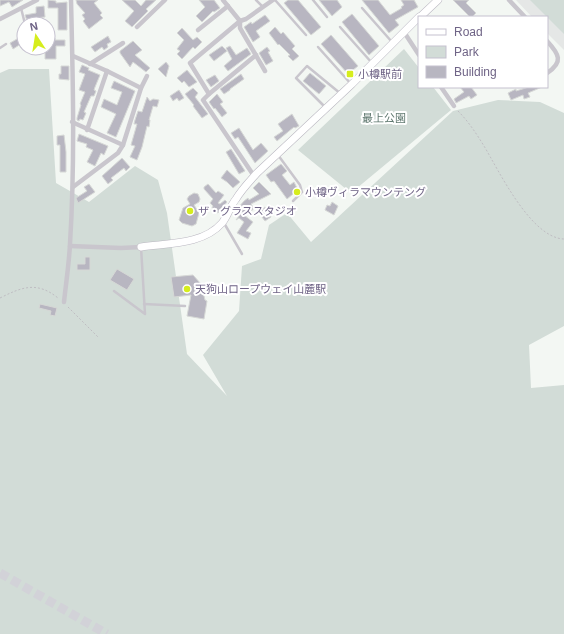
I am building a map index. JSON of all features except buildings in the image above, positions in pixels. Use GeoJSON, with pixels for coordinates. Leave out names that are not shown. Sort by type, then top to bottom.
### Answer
{"type":"FeatureCollection","features":[{"type":"Feature","properties":{"kind":"street"},"geometry":{"type":"LineString","coordinates":[[0,19],[37,0]]}},
{"type":"Feature","properties":{"kind":"street"},"geometry":{"type":"LineString","coordinates":[[64,302],[70,246],[73,187],[73,56],[71,0]]}},
{"type":"Feature","properties":{"kind":"street"},"geometry":{"type":"LineString","coordinates":[[137,27],[165,0]]}},
{"type":"Feature","properties":{"kind":"street"},"geometry":{"type":"LineString","coordinates":[[223,0],[240,21],[240,28],[265,71]]}},
{"type":"Feature","properties":{"kind":"street"},"geometry":{"type":"LineString","coordinates":[[209,94],[190,62],[240,21],[246,19],[274,0]]}},
{"type":"Feature","properties":{"kind":"street"},"geometry":{"type":"LineString","coordinates":[[421,16],[429,3],[438,0]]}},
{"type":"Feature","properties":{"kind":"street"},"geometry":{"type":"LineString","coordinates":[[508,0],[524,16]]}},
{"type":"Feature","properties":{"kind":"street"},"geometry":{"type":"LineString","coordinates":[[198,30],[228,6]]}},
{"type":"Feature","properties":{"kind":"street"},"geometry":{"type":"LineString","coordinates":[[70,246],[121,248],[141,247],[200,238],[210,233],[223,222],[235,200],[254,176],[352,84],[404,32],[418,21]]}},
{"type":"Feature","properties":{"kind":"street"},"geometry":{"type":"LineString","coordinates":[[404,32],[418,53]]}},
{"type":"Feature","properties":{"kind":"street"},"geometry":{"type":"LineString","coordinates":[[548,42],[555,50],[558,57],[558,64],[548,72]]}},
{"type":"Feature","properties":{"kind":"street"},"geometry":{"type":"LineString","coordinates":[[90,64],[123,43]]}},
{"type":"Feature","properties":{"kind":"street"},"geometry":{"type":"LineString","coordinates":[[254,176],[203,100],[256,55]]}},
{"type":"Feature","properties":{"kind":"street"},"geometry":{"type":"LineString","coordinates":[[73,56],[141,88]]}},
{"type":"Feature","properties":{"kind":"street"},"geometry":{"type":"LineString","coordinates":[[87,130],[107,71]]}},
{"type":"Feature","properties":{"kind":"street"},"geometry":{"type":"LineString","coordinates":[[73,187],[118,153],[123,145],[141,88],[147,76]]}},
{"type":"Feature","properties":{"kind":"street"},"geometry":{"type":"LineString","coordinates":[[442,88],[454,106]]}},
{"type":"Feature","properties":{"kind":"street"},"geometry":{"type":"LineString","coordinates":[[72,122],[123,145]]}},
{"type":"Feature","properties":{"kind":"lane"},"geometry":{"type":"LineString","coordinates":[[256,0],[263,7]]}},
{"type":"Feature","properties":{"kind":"lane"},"geometry":{"type":"LineString","coordinates":[[274,0],[306,35]]}},
{"type":"Feature","properties":{"kind":"lane"},"geometry":{"type":"LineString","coordinates":[[313,0],[327,17]]}},
{"type":"Feature","properties":{"kind":"lane"},"geometry":{"type":"LineString","coordinates":[[21,8],[23,16]]}},
{"type":"Feature","properties":{"kind":"lane"},"geometry":{"type":"LineString","coordinates":[[362,8],[393,43]]}},
{"type":"Feature","properties":{"kind":"lane"},"geometry":{"type":"LineString","coordinates":[[340,28],[372,64]]}},
{"type":"Feature","properties":{"kind":"lane"},"geometry":{"type":"LineString","coordinates":[[0,48],[6,44]]}},
{"type":"Feature","properties":{"kind":"lane"},"geometry":{"type":"LineString","coordinates":[[318,47],[352,84]]}},
{"type":"Feature","properties":{"kind":"lane"},"geometry":{"type":"LineString","coordinates":[[326,108],[296,78],[307,66],[341,94]]}},
{"type":"Feature","properties":{"kind":"lane"},"geometry":{"type":"LineString","coordinates":[[277,154],[300,185],[302,192],[293,201]]}},
{"type":"Feature","properties":{"kind":"lane"},"geometry":{"type":"LineString","coordinates":[[223,222],[242,254]]}},
{"type":"Feature","properties":{"kind":"lane"},"geometry":{"type":"LineString","coordinates":[[114,291],[145,314],[141,247]]}},
{"type":"Feature","properties":{"kind":"lane"},"geometry":{"type":"LineString","coordinates":[[144,304],[185,306]]}},
{"type":"Feature","properties":{"kind":"path"},"geometry":{"type":"LineString","coordinates":[[454,106],[470,126],[516,200],[530,218],[547,234],[564,239]]}},
{"type":"Feature","properties":{"kind":"path"},"geometry":{"type":"LineString","coordinates":[[0,298],[17,289],[35,286],[53,294],[64,302],[98,336]]}},
{"type":"Feature","properties":{"kind":"shaded area"},"geometry":{"type":"Polygon","coordinates":[[[516,0],[564,0],[564,50],[548,34],[548,16],[531,16],[516,0]]]}},
{"type":"Feature","properties":{"kind":"green space"},"geometry":{"type":"Polygon","coordinates":[[[530,0],[564,0],[564,34],[548,18],[548,16],[546,16],[530,0]]]}},
{"type":"Feature","properties":{"kind":"green space","name":"最上公園"},"geometry":{"type":"Polygon","coordinates":[[[404,49],[418,67],[418,88],[434,88],[451,110],[351,193],[298,150],[404,49]]]}},
{"type":"Feature","properties":{"kind":"green space"},"geometry":{"type":"Polygon","coordinates":[[[9,69],[49,69],[56,183],[89,202],[135,166],[158,180],[167,213],[187,354],[227,396],[203,355],[239,311],[242,266],[261,259],[269,225],[287,213],[311,242],[453,111],[498,100],[540,102],[564,113],[564,326],[529,345],[531,388],[564,385],[564,634],[0,634],[0,73],[9,69]]]}},
{"type":"Feature","properties":{"kind":"tunnel"},"geometry":{"type":"LineString","coordinates":[[0,573],[107,634]]}},
{"type":"Feature","properties":{"kind":"place","name":"小樽駅前"},"geometry":{"type":"Point","coordinates":[350,74]}},
{"type":"Feature","properties":{"kind":"place","name":"小樽ヴィラマウンテング"},"geometry":{"type":"Point","coordinates":[297,192]}},
{"type":"Feature","properties":{"kind":"place","name":"ザ・グラススタジオ"},"geometry":{"type":"Point","coordinates":[190,211]}},
{"type":"Feature","properties":{"kind":"place","name":"天狗山ロープウェイ山麓駅"},"geometry":{"type":"Point","coordinates":[187,289]}}]}
